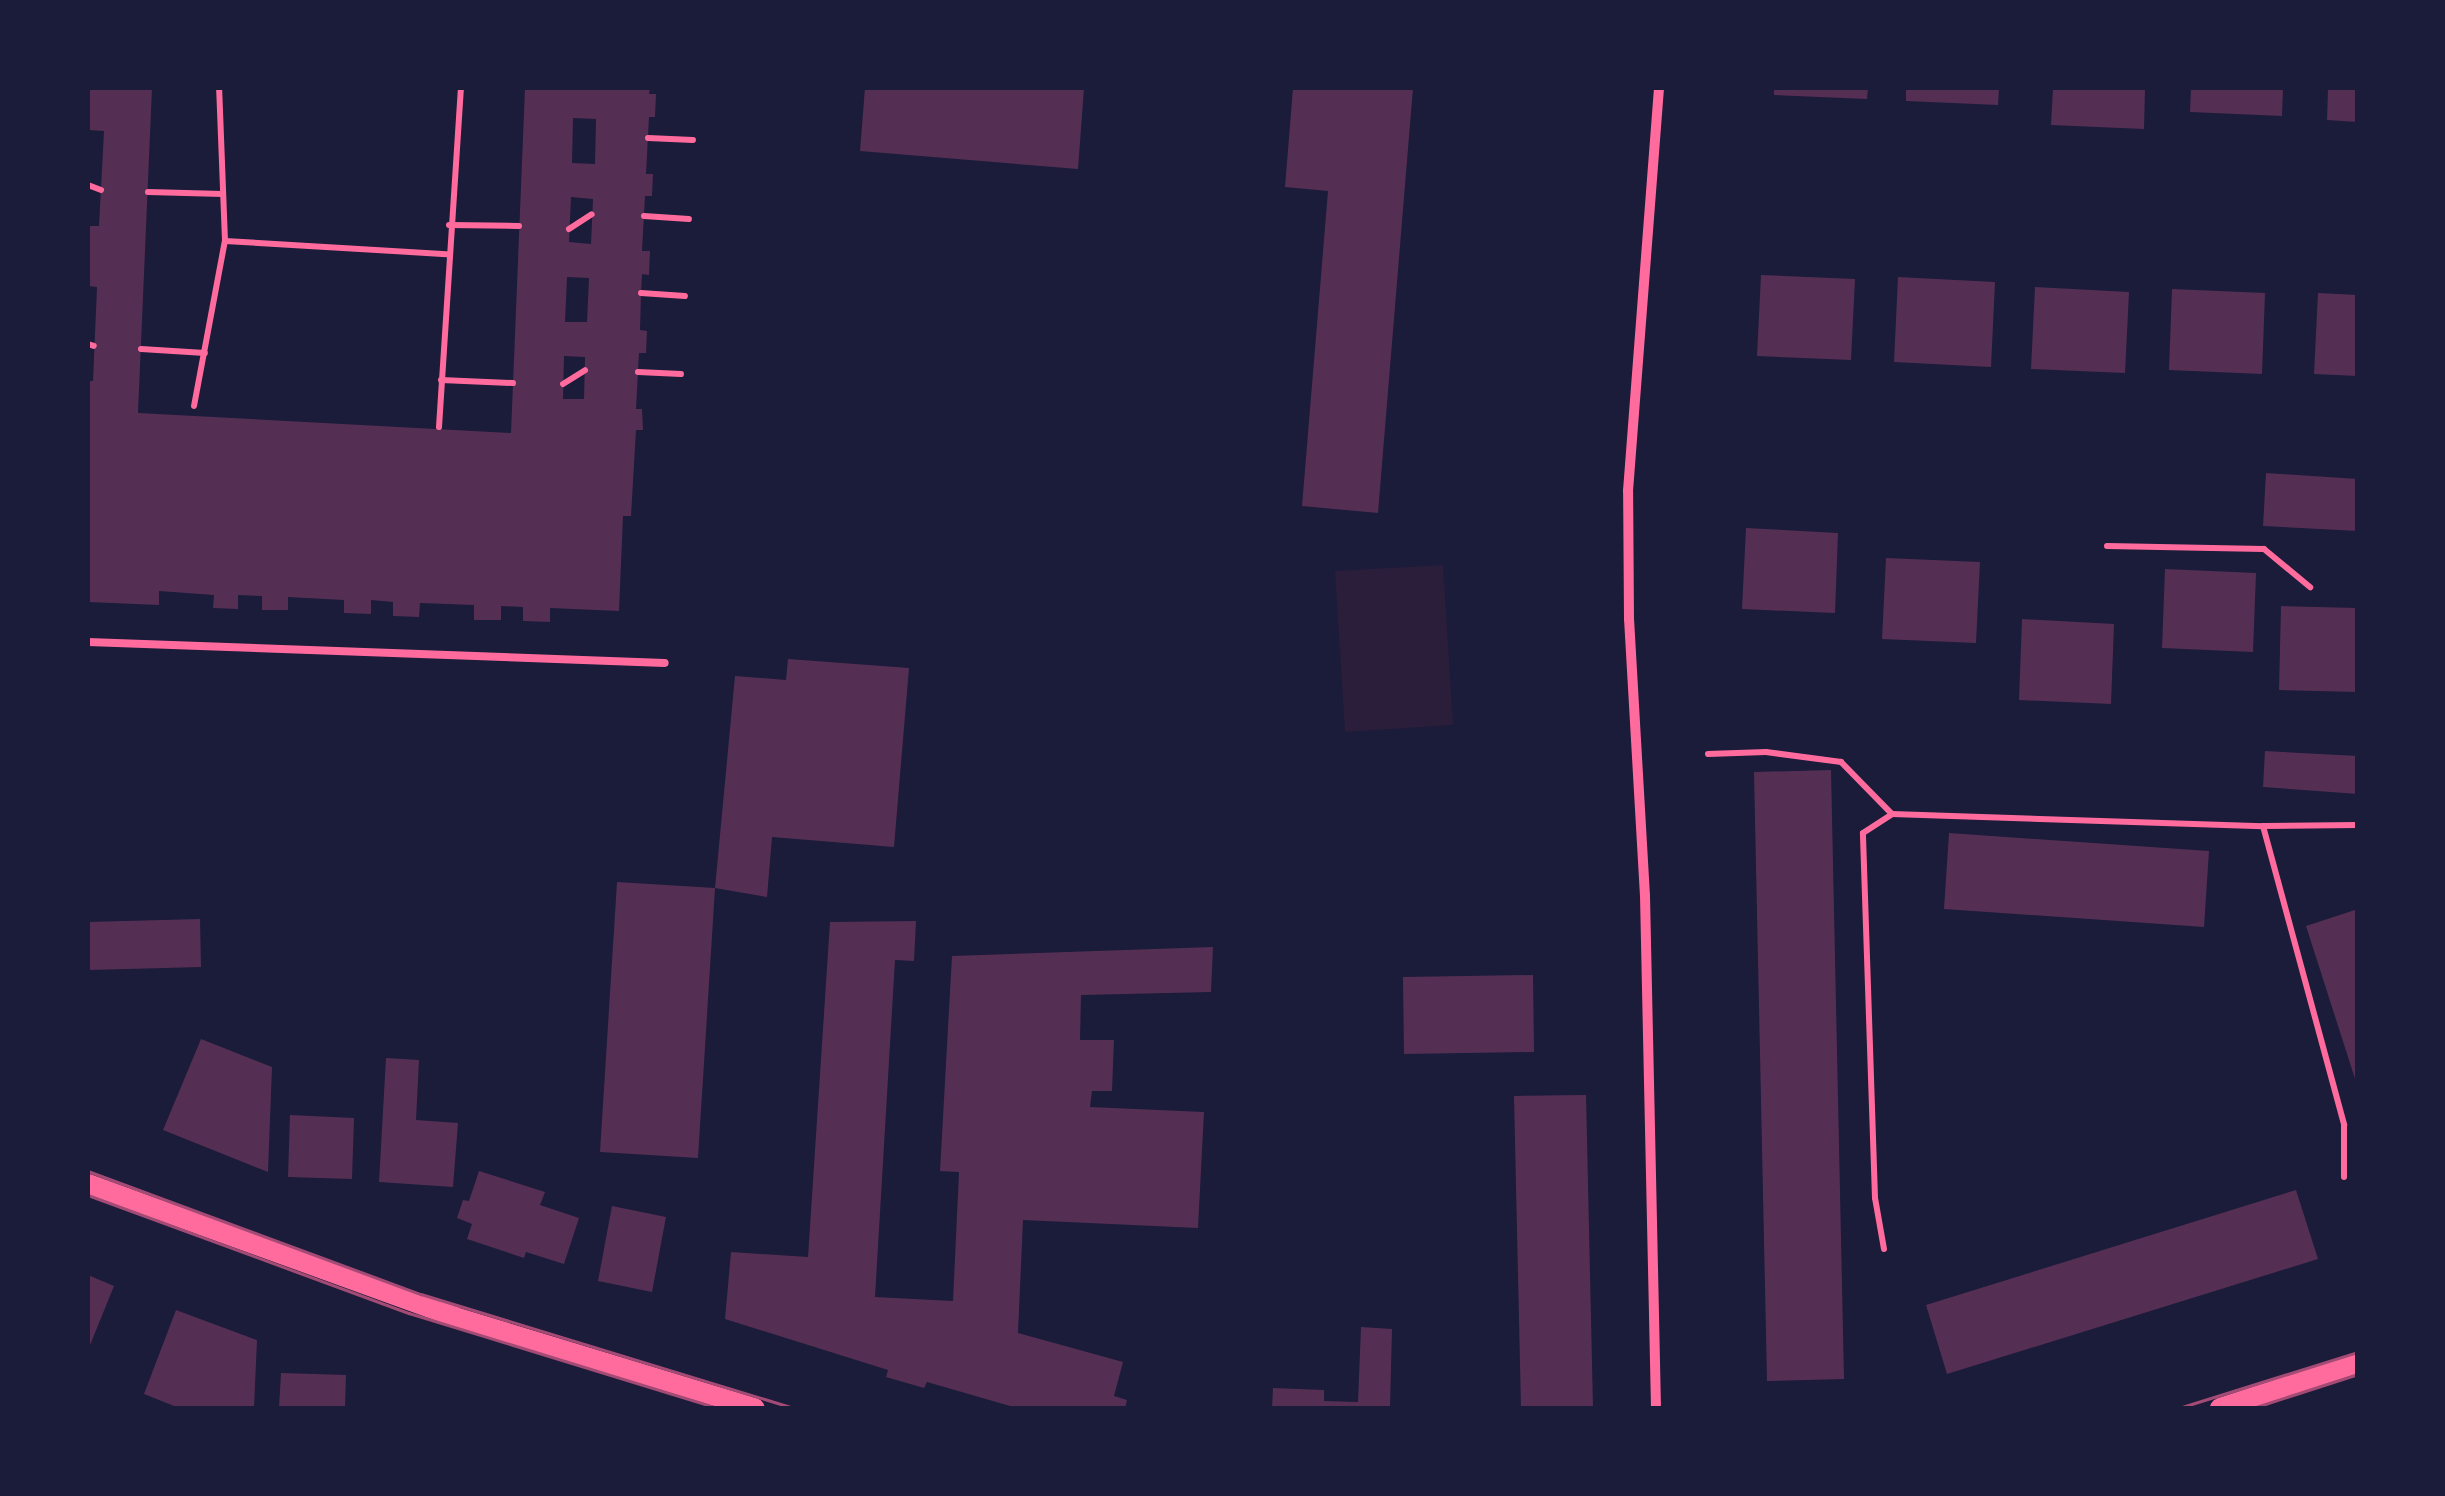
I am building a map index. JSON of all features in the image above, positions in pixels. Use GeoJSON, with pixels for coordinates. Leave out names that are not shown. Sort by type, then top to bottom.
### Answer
{"type":"FeatureCollection","features":[{"type":"Feature","properties":{"kind":"main road"},"geometry":{"type":"LineString","coordinates":[[88,1184],[455,1317],[754,1408]]}},
{"type":"Feature","properties":{"kind":"main road"},"geometry":{"type":"LineString","coordinates":[[2220,1408],[2358,1363]]}},
{"type":"Feature","properties":{"kind":"street"},"geometry":{"type":"LineString","coordinates":[[1656,1408],[1645,896],[1629,620],[1628,491],[1659,88]]}},
{"type":"Feature","properties":{"kind":"lane"},"geometry":{"type":"LineString","coordinates":[[88,642],[665,663]]}},
{"type":"Feature","properties":{"kind":"path"},"geometry":{"type":"LineString","coordinates":[[194,406],[225,241],[220,88]]}},
{"type":"Feature","properties":{"kind":"path"},"geometry":{"type":"LineString","coordinates":[[439,427],[460,88]]}},
{"type":"Feature","properties":{"kind":"path"},"geometry":{"type":"LineString","coordinates":[[648,138],[693,140]]}},
{"type":"Feature","properties":{"kind":"path"},"geometry":{"type":"LineString","coordinates":[[88,186],[102,190]]}},
{"type":"Feature","properties":{"kind":"path"},"geometry":{"type":"LineString","coordinates":[[148,192],[224,194]]}},
{"type":"Feature","properties":{"kind":"path"},"geometry":{"type":"LineString","coordinates":[[569,229],[592,214]]}},
{"type":"Feature","properties":{"kind":"path"},"geometry":{"type":"LineString","coordinates":[[644,216],[689,219]]}},
{"type":"Feature","properties":{"kind":"path"},"geometry":{"type":"LineString","coordinates":[[450,225],[519,226]]}},
{"type":"Feature","properties":{"kind":"path"},"geometry":{"type":"LineString","coordinates":[[225,241],[448,254]]}},
{"type":"Feature","properties":{"kind":"path"},"geometry":{"type":"LineString","coordinates":[[640,292],[684,296]]}},
{"type":"Feature","properties":{"kind":"path"},"geometry":{"type":"LineString","coordinates":[[141,349],[205,353]]}},
{"type":"Feature","properties":{"kind":"path"},"geometry":{"type":"LineString","coordinates":[[563,384],[585,370]]}},
{"type":"Feature","properties":{"kind":"path"},"geometry":{"type":"LineString","coordinates":[[638,372],[680,374]]}},
{"type":"Feature","properties":{"kind":"path"},"geometry":{"type":"LineString","coordinates":[[441,380],[513,383]]}},
{"type":"Feature","properties":{"kind":"path"},"geometry":{"type":"LineString","coordinates":[[2107,546],[2264,549],[2310,587]]}},
{"type":"Feature","properties":{"kind":"path"},"geometry":{"type":"LineString","coordinates":[[1708,754],[1766,752],[1841,762],[1892,814]]}},
{"type":"Feature","properties":{"kind":"path"},"geometry":{"type":"LineString","coordinates":[[1884,1249],[1874,1198],[1863,833],[1892,814],[2263,826],[2358,825]]}},
{"type":"Feature","properties":{"kind":"path"},"geometry":{"type":"LineString","coordinates":[[2263,826],[2344,1125],[2344,1177]]}},
{"type":"Feature","properties":{"kind":"shaded area"},"geometry":{"type":"Polygon","coordinates":[[[1443,565],[1453,725],[1345,732],[1335,571],[1443,565]]]}},
{"type":"Feature","properties":{"kind":"building"},"geometry":{"type":"Polygon","coordinates":[[[88,88],[152,88],[138,413],[511,433],[525,88],[650,88],[649,94],[656,94],[655,117],[649,117],[646,174],[653,174],[652,196],[645,196],[642,251],[650,251],[649,275],[642,274],[640,330],[647,331],[646,353],[639,353],[636,409],[642,409],[643,430],[636,430],[631,516],[623,516],[619,611],[550,608],[550,622],[523,621],[523,607],[501,606],[501,620],[474,620],[474,605],[420,603],[419,617],[393,616],[393,602],[371,600],[371,614],[344,613],[344,600],[288,597],[288,610],[262,610],[262,596],[238,595],[238,609],[213,608],[214,595],[159,591],[159,605],[88,602],[88,381],[93,381],[97,287],[88,286],[88,226],[99,226],[104,131],[88,130],[88,88]],[[573,118],[572,163],[595,164],[596,119],[573,118]],[[571,197],[569,242],[591,244],[593,199],[571,197]],[[567,277],[565,322],[587,322],[589,278],[567,277]],[[564,356],[563,399],[584,399],[585,357],[564,356]]]}},
{"type":"Feature","properties":{"kind":"building"},"geometry":{"type":"Polygon","coordinates":[[[865,88],[1084,88],[1078,169],[860,151],[865,88]]]}},
{"type":"Feature","properties":{"kind":"building"},"geometry":{"type":"Polygon","coordinates":[[[1293,88],[1413,88],[1378,513],[1302,506],[1328,191],[1285,187],[1293,88]]]}},
{"type":"Feature","properties":{"kind":"building"},"geometry":{"type":"Polygon","coordinates":[[[1774,88],[1868,88],[1867,99],[1774,95],[1774,88]]]}},
{"type":"Feature","properties":{"kind":"building"},"geometry":{"type":"Polygon","coordinates":[[[1906,88],[1999,88],[1998,105],[1906,101],[1906,88]]]}},
{"type":"Feature","properties":{"kind":"building"},"geometry":{"type":"Polygon","coordinates":[[[2053,88],[2145,88],[2144,129],[2051,125],[2053,88]]]}},
{"type":"Feature","properties":{"kind":"building"},"geometry":{"type":"Polygon","coordinates":[[[2191,88],[2283,88],[2282,116],[2190,112],[2191,88]]]}},
{"type":"Feature","properties":{"kind":"building"},"geometry":{"type":"Polygon","coordinates":[[[2328,88],[2358,88],[2358,122],[2327,120],[2328,88]]]}},
{"type":"Feature","properties":{"kind":"building"},"geometry":{"type":"Polygon","coordinates":[[[1761,275],[1855,279],[1851,360],[1757,356],[1761,275]]]}},
{"type":"Feature","properties":{"kind":"building"},"geometry":{"type":"Polygon","coordinates":[[[1898,277],[1995,282],[1991,367],[1894,362],[1898,277]]]}},
{"type":"Feature","properties":{"kind":"building"},"geometry":{"type":"Polygon","coordinates":[[[2035,287],[2129,292],[2125,373],[2031,369],[2035,287]]]}},
{"type":"Feature","properties":{"kind":"building"},"geometry":{"type":"Polygon","coordinates":[[[2172,289],[2265,293],[2262,374],[2169,370],[2172,289]]]}},
{"type":"Feature","properties":{"kind":"building"},"geometry":{"type":"Polygon","coordinates":[[[2318,293],[2358,295],[2358,376],[2314,374],[2318,293]]]}},
{"type":"Feature","properties":{"kind":"building"},"geometry":{"type":"Polygon","coordinates":[[[2266,473],[2358,479],[2358,531],[2263,526],[2266,473]]]}},
{"type":"Feature","properties":{"kind":"building"},"geometry":{"type":"Polygon","coordinates":[[[1746,528],[1838,533],[1835,613],[1742,609],[1746,528]]]}},
{"type":"Feature","properties":{"kind":"building"},"geometry":{"type":"Polygon","coordinates":[[[1886,558],[1980,562],[1976,643],[1882,639],[1886,558]]]}},
{"type":"Feature","properties":{"kind":"building"},"geometry":{"type":"Polygon","coordinates":[[[2165,569],[2256,573],[2253,652],[2162,648],[2165,569]]]}},
{"type":"Feature","properties":{"kind":"building"},"geometry":{"type":"Polygon","coordinates":[[[2281,606],[2358,608],[2358,692],[2279,690],[2281,606]]]}},
{"type":"Feature","properties":{"kind":"building"},"geometry":{"type":"Polygon","coordinates":[[[2022,619],[2114,624],[2111,704],[2019,700],[2022,619]]]}},
{"type":"Feature","properties":{"kind":"building"},"geometry":{"type":"Polygon","coordinates":[[[788,659],[909,668],[894,847],[772,837],[767,897],[715,888],[735,676],[786,680],[788,659]]]}},
{"type":"Feature","properties":{"kind":"building"},"geometry":{"type":"Polygon","coordinates":[[[2265,751],[2358,756],[2358,794],[2263,787],[2265,751]]]}},
{"type":"Feature","properties":{"kind":"building"},"geometry":{"type":"Polygon","coordinates":[[[1831,770],[1844,1379],[1767,1381],[1754,772],[1831,770]]]}},
{"type":"Feature","properties":{"kind":"building"},"geometry":{"type":"Polygon","coordinates":[[[1949,833],[2209,851],[2204,927],[1944,909],[1949,833]]]}},
{"type":"Feature","properties":{"kind":"building"},"geometry":{"type":"Polygon","coordinates":[[[617,882],[715,888],[698,1158],[600,1152],[617,882]]]}},
{"type":"Feature","properties":{"kind":"building"},"geometry":{"type":"Polygon","coordinates":[[[2358,909],[2358,1085],[2357,1085],[2306,926],[2358,909]]]}},
{"type":"Feature","properties":{"kind":"building"},"geometry":{"type":"Polygon","coordinates":[[[200,919],[201,967],[89,970],[88,922],[200,919]]]}},
{"type":"Feature","properties":{"kind":"building"},"geometry":{"type":"Polygon","coordinates":[[[916,921],[914,961],[895,960],[875,1297],[953,1301],[959,1172],[940,1171],[952,956],[1213,947],[1211,992],[1081,995],[1080,1040],[1114,1040],[1112,1091],[1092,1091],[1090,1107],[1204,1112],[1198,1228],[1023,1220],[1018,1333],[1123,1362],[1114,1396],[1127,1400],[1125,1408],[1017,1408],[927,1382],[924,1388],[886,1377],[888,1370],[725,1319],[731,1252],[808,1257],[830,922],[916,921]]]}},
{"type":"Feature","properties":{"kind":"building"},"geometry":{"type":"Polygon","coordinates":[[[1533,975],[1534,1052],[1404,1054],[1403,977],[1533,975]]]}},
{"type":"Feature","properties":{"kind":"building"},"geometry":{"type":"Polygon","coordinates":[[[201,1039],[272,1067],[268,1172],[163,1130],[201,1039]]]}},
{"type":"Feature","properties":{"kind":"building"},"geometry":{"type":"Polygon","coordinates":[[[386,1058],[419,1060],[416,1120],[458,1123],[453,1187],[379,1182],[386,1058]]]}},
{"type":"Feature","properties":{"kind":"building"},"geometry":{"type":"Polygon","coordinates":[[[1586,1095],[1593,1408],[1521,1408],[1514,1096],[1586,1095]]]}},
{"type":"Feature","properties":{"kind":"building"},"geometry":{"type":"Polygon","coordinates":[[[290,1115],[354,1118],[352,1179],[288,1177],[290,1115]]]}},
{"type":"Feature","properties":{"kind":"building"},"geometry":{"type":"Polygon","coordinates":[[[479,1171],[545,1192],[540,1205],[579,1218],[564,1264],[526,1252],[524,1258],[467,1239],[472,1224],[457,1218],[463,1200],[469,1201],[479,1171]]]}},
{"type":"Feature","properties":{"kind":"building"},"geometry":{"type":"Polygon","coordinates":[[[2296,1190],[2318,1259],[1947,1374],[1926,1305],[2296,1190]]]}},
{"type":"Feature","properties":{"kind":"building"},"geometry":{"type":"Polygon","coordinates":[[[612,1206],[666,1217],[652,1292],[598,1281],[612,1206]]]}},
{"type":"Feature","properties":{"kind":"building"},"geometry":{"type":"Polygon","coordinates":[[[88,1275],[114,1286],[88,1350],[88,1275]]]}},
{"type":"Feature","properties":{"kind":"building"},"geometry":{"type":"Polygon","coordinates":[[[176,1310],[257,1340],[254,1408],[179,1408],[144,1394],[176,1310]]]}},
{"type":"Feature","properties":{"kind":"building"},"geometry":{"type":"Polygon","coordinates":[[[1361,1327],[1392,1329],[1390,1408],[1272,1408],[1273,1388],[1324,1390],[1324,1401],[1358,1402],[1361,1327]]]}},
{"type":"Feature","properties":{"kind":"building"},"geometry":{"type":"Polygon","coordinates":[[[281,1373],[346,1375],[345,1408],[279,1408],[281,1373]]]}},
{"type":"Feature","properties":{"kind":"tram line"},"geometry":{"type":"LineString","coordinates":[[88,1171],[421,1294],[795,1408]]}},
{"type":"Feature","properties":{"kind":"tram line"},"geometry":{"type":"LineString","coordinates":[[88,1195],[409,1313],[718,1408]]}},
{"type":"Feature","properties":{"kind":"tram line"},"geometry":{"type":"LineString","coordinates":[[2179,1408],[2358,1352]]}},
{"type":"Feature","properties":{"kind":"tram line"},"geometry":{"type":"LineString","coordinates":[[2253,1408],[2358,1374]]}}]}
